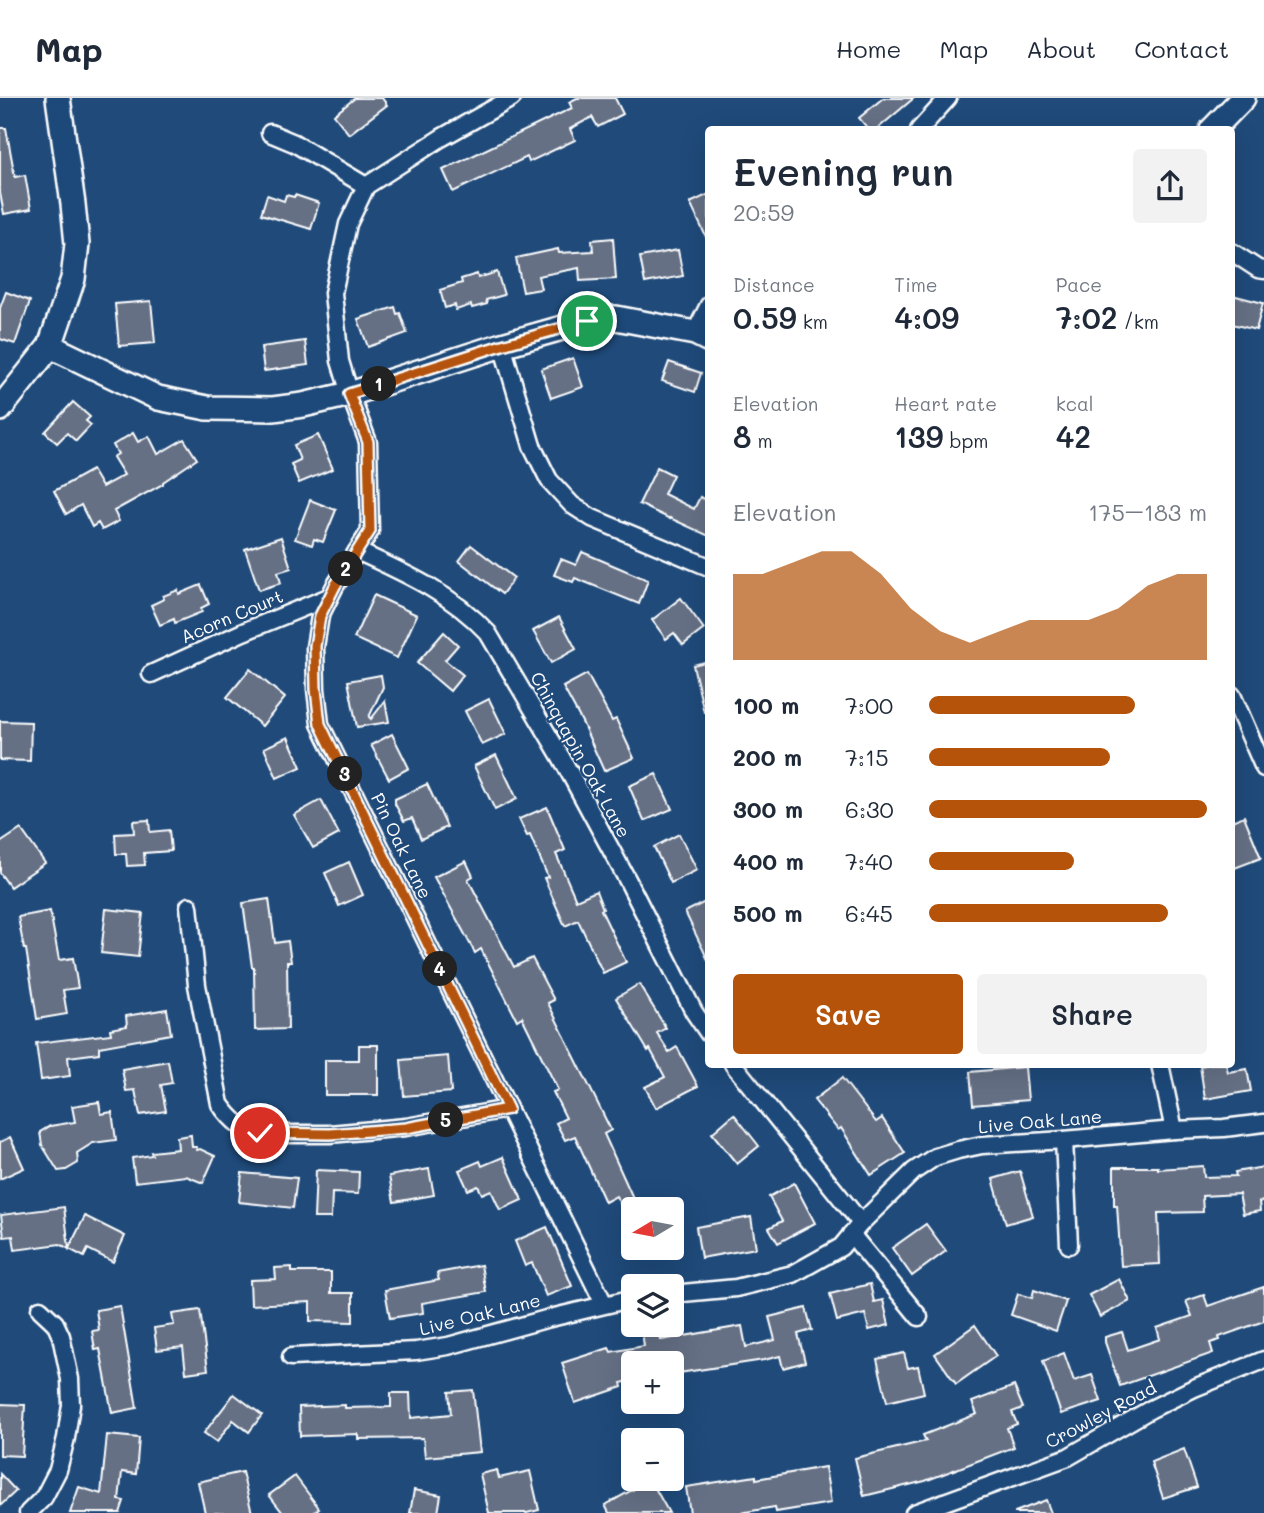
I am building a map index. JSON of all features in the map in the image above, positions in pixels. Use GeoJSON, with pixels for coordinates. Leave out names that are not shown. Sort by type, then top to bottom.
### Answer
{"type":"FeatureCollection","features":[{"type":"Feature","properties":{"kind":"street"},"geometry":{"type":"LineString","coordinates":[[0,409],[50,346],[72,279],[77,244],[58,98]]}},
{"type":"Feature","properties":{"kind":"street"},"geometry":{"type":"LineString","coordinates":[[270,133],[294,143],[366,186],[441,138],[512,98]]}},
{"type":"Feature","properties":{"kind":"street"},"geometry":{"type":"LineString","coordinates":[[923,126],[948,98]]}},
{"type":"Feature","properties":{"kind":"street"},"geometry":{"type":"LineString","coordinates":[[1216,126],[1242,98]]}},
{"type":"Feature","properties":{"kind":"street","name":"Pin Oak Lane"},"geometry":{"type":"LineString","coordinates":[[366,186],[348,224],[333,293],[340,361],[349,394],[368,442],[370,531],[320,616],[315,646],[320,724],[604,1304]]}},
{"type":"Feature","properties":{"kind":"street"},"geometry":{"type":"LineString","coordinates":[[1235,254],[1264,270]]}},
{"type":"Feature","properties":{"kind":"street"},"geometry":{"type":"LineString","coordinates":[[50,346],[158,398],[207,408],[273,409],[349,394],[587,321],[616,318],[702,336]]}},
{"type":"Feature","properties":{"kind":"street"},"geometry":{"type":"LineString","coordinates":[[502,345],[532,446],[549,480],[572,505],[592,518],[705,565]]}},
{"type":"Feature","properties":{"kind":"street","name":"Chinquapin Oak Lane"},"geometry":{"type":"LineString","coordinates":[[358,551],[433,588],[477,621],[488,633],[561,757],[694,1012],[705,1028]]}},
{"type":"Feature","properties":{"kind":"street","name":"Acorn Court"},"geometry":{"type":"LineString","coordinates":[[151,674],[243,632],[330,597]]}},
{"type":"Feature","properties":{"kind":"street"},"geometry":{"type":"LineString","coordinates":[[1235,702],[1264,768]]}},
{"type":"Feature","properties":{"kind":"street"},"geometry":{"type":"LineString","coordinates":[[189,906],[197,985],[220,1104],[240,1125],[253,1133],[330,1134],[406,1128],[508,1109]]}},
{"type":"Feature","properties":{"kind":"street"},"geometry":{"type":"LineString","coordinates":[[736,1068],[919,1317]]}},
{"type":"Feature","properties":{"kind":"street"},"geometry":{"type":"LineString","coordinates":[[1161,1068],[1174,1130]]}},
{"type":"Feature","properties":{"kind":"street","name":"Live Oak Lane"},"geometry":{"type":"LineString","coordinates":[[684,1293],[736,1288],[793,1274],[841,1247],[856,1228],[914,1171],[934,1157],[982,1145],[1264,1123]]}},
{"type":"Feature","properties":{"kind":"street"},"geometry":{"type":"LineString","coordinates":[[1064,1140],[1069,1245]]}},
{"type":"Feature","properties":{"kind":"street","name":"Live Oak Lane"},"geometry":{"type":"LineString","coordinates":[[291,1357],[416,1351],[448,1346],[621,1301]]}},
{"type":"Feature","properties":{"kind":"street"},"geometry":{"type":"LineString","coordinates":[[28,1513],[44,1497],[58,1469],[71,1405],[70,1379],[61,1336],[55,1323],[40,1309]]}},
{"type":"Feature","properties":{"kind":"street","name":"Crowley Road"},"geometry":{"type":"LineString","coordinates":[[914,1513],[1068,1457],[1151,1409],[1194,1388],[1264,1360]]}},
{"type":"Feature","properties":{"kind":"building"},"geometry":{"type":"Polygon","coordinates":[[[355,98],[382,98],[387,105],[349,134],[334,115],[355,98]]]}},
{"type":"Feature","properties":{"kind":"building"},"geometry":{"type":"Polygon","coordinates":[[[577,98],[615,98],[623,114],[598,127],[592,117],[570,129],[575,140],[529,162],[527,157],[453,192],[443,170],[572,108],[569,102],[577,98]]]}},
{"type":"Feature","properties":{"kind":"building"},"geometry":{"type":"Polygon","coordinates":[[[883,98],[914,98],[881,126],[866,126],[859,118],[883,98]]]}},
{"type":"Feature","properties":{"kind":"building"},"geometry":{"type":"Polygon","coordinates":[[[0,128],[6,128],[15,177],[25,175],[31,209],[4,214],[0,193],[0,128]]]}},
{"type":"Feature","properties":{"kind":"building"},"geometry":{"type":"Polygon","coordinates":[[[267,195],[284,201],[286,195],[295,195],[319,203],[311,229],[261,214],[267,195]]]}},
{"type":"Feature","properties":{"kind":"building"},"geometry":{"type":"Polygon","coordinates":[[[705,196],[705,235],[690,203],[705,196]]]}},
{"type":"Feature","properties":{"kind":"building"},"geometry":{"type":"Polygon","coordinates":[[[613,238],[616,279],[580,281],[579,268],[538,276],[541,289],[523,292],[516,258],[558,249],[559,253],[593,251],[592,240],[613,238]]]}},
{"type":"Feature","properties":{"kind":"building"},"geometry":{"type":"Polygon","coordinates":[[[678,250],[683,276],[645,283],[640,257],[678,250]]]}},
{"type":"Feature","properties":{"kind":"building"},"geometry":{"type":"Polygon","coordinates":[[[497,272],[504,295],[486,300],[487,304],[472,308],[471,305],[456,310],[455,305],[445,308],[440,290],[462,283],[461,279],[477,274],[478,278],[497,272]]]}},
{"type":"Feature","properties":{"kind":"building"},"geometry":{"type":"Polygon","coordinates":[[[6,292],[30,301],[15,344],[0,339],[0,308],[6,292]]]}},
{"type":"Feature","properties":{"kind":"building"},"geometry":{"type":"Polygon","coordinates":[[[1235,296],[1263,303],[1256,330],[1235,325],[1235,296]]]}},
{"type":"Feature","properties":{"kind":"building"},"geometry":{"type":"Polygon","coordinates":[[[151,301],[155,343],[119,346],[115,304],[151,301]]]}},
{"type":"Feature","properties":{"kind":"building"},"geometry":{"type":"Polygon","coordinates":[[[395,307],[407,333],[368,347],[358,319],[395,307]]]}},
{"type":"Feature","properties":{"kind":"building"},"geometry":{"type":"Polygon","coordinates":[[[305,341],[308,365],[264,371],[261,347],[305,341]]]}},
{"type":"Feature","properties":{"kind":"building"},"geometry":{"type":"Polygon","coordinates":[[[573,358],[583,387],[551,398],[541,369],[573,358]]]}},
{"type":"Feature","properties":{"kind":"building"},"geometry":{"type":"Polygon","coordinates":[[[669,362],[701,373],[695,392],[662,381],[669,362]]]}},
{"type":"Feature","properties":{"kind":"building"},"geometry":{"type":"Polygon","coordinates":[[[73,402],[90,417],[86,421],[91,425],[76,441],[67,433],[57,443],[45,432],[73,402]]]}},
{"type":"Feature","properties":{"kind":"building"},"geometry":{"type":"Polygon","coordinates":[[[133,433],[138,442],[149,436],[158,454],[184,439],[197,459],[163,484],[114,511],[119,521],[102,530],[98,523],[92,527],[81,505],[66,514],[54,491],[92,470],[102,487],[124,475],[113,457],[118,454],[113,445],[133,433]]]}},
{"type":"Feature","properties":{"kind":"building"},"geometry":{"type":"Polygon","coordinates":[[[318,435],[333,469],[299,483],[291,464],[300,460],[294,445],[318,435]]]}},
{"type":"Feature","properties":{"kind":"building"},"geometry":{"type":"Polygon","coordinates":[[[657,467],[673,475],[664,494],[694,509],[700,497],[705,500],[705,534],[670,519],[639,504],[657,467]]]}},
{"type":"Feature","properties":{"kind":"building"},"geometry":{"type":"Polygon","coordinates":[[[310,500],[336,510],[323,542],[314,539],[312,545],[295,539],[310,500]]]}},
{"type":"Feature","properties":{"kind":"building"},"geometry":{"type":"Polygon","coordinates":[[[281,537],[291,568],[278,572],[281,583],[259,590],[245,549],[281,537]]]}},
{"type":"Feature","properties":{"kind":"building"},"geometry":{"type":"Polygon","coordinates":[[[471,545],[514,578],[502,594],[459,561],[471,545]]]}},
{"type":"Feature","properties":{"kind":"building"},"geometry":{"type":"Polygon","coordinates":[[[582,552],[648,580],[639,604],[575,578],[573,582],[554,575],[561,559],[576,565],[582,552]]]}},
{"type":"Feature","properties":{"kind":"building"},"geometry":{"type":"Polygon","coordinates":[[[201,585],[209,604],[201,608],[202,612],[175,623],[174,619],[160,625],[151,605],[178,590],[179,594],[201,585]]]}},
{"type":"Feature","properties":{"kind":"building"},"geometry":{"type":"Polygon","coordinates":[[[374,595],[417,615],[397,658],[354,638],[374,595]]]}},
{"type":"Feature","properties":{"kind":"building"},"geometry":{"type":"Polygon","coordinates":[[[681,598],[704,629],[683,645],[674,633],[666,639],[652,620],[681,598]]]}},
{"type":"Feature","properties":{"kind":"building"},"geometry":{"type":"Polygon","coordinates":[[[559,617],[576,649],[551,663],[533,631],[559,617]]]}},
{"type":"Feature","properties":{"kind":"building"},"geometry":{"type":"Polygon","coordinates":[[[444,632],[458,645],[445,660],[463,675],[450,691],[417,663],[444,632]]]}},
{"type":"Feature","properties":{"kind":"building"},"geometry":{"type":"Polygon","coordinates":[[[705,662],[705,712],[704,712],[693,665],[705,662]]]}},
{"type":"Feature","properties":{"kind":"building"},"geometry":{"type":"Polygon","coordinates":[[[250,669],[285,698],[262,726],[227,697],[250,669]]]}},
{"type":"Feature","properties":{"kind":"building"},"geometry":{"type":"Polygon","coordinates":[[[587,674],[612,721],[616,719],[634,758],[604,771],[563,687],[587,674]]]}},
{"type":"Feature","properties":{"kind":"building"},"geometry":{"type":"Polygon","coordinates":[[[381,675],[383,687],[369,717],[371,719],[385,701],[389,722],[357,727],[348,681],[381,675]]]}},
{"type":"Feature","properties":{"kind":"building"},"geometry":{"type":"Polygon","coordinates":[[[489,699],[506,734],[482,745],[465,711],[489,699]]]}},
{"type":"Feature","properties":{"kind":"building"},"geometry":{"type":"Polygon","coordinates":[[[0,721],[31,722],[30,761],[0,760],[0,721]]]}},
{"type":"Feature","properties":{"kind":"building"},"geometry":{"type":"Polygon","coordinates":[[[392,734],[409,768],[389,779],[371,745],[392,734]]]}},
{"type":"Feature","properties":{"kind":"building"},"geometry":{"type":"Polygon","coordinates":[[[288,737],[301,767],[277,778],[264,748],[288,737]]]}},
{"type":"Feature","properties":{"kind":"building"},"geometry":{"type":"Polygon","coordinates":[[[496,755],[517,799],[495,810],[474,766],[496,755]]]}},
{"type":"Feature","properties":{"kind":"building"},"geometry":{"type":"Polygon","coordinates":[[[656,774],[672,809],[644,821],[629,786],[656,774]]]}},
{"type":"Feature","properties":{"kind":"building"},"geometry":{"type":"Polygon","coordinates":[[[427,784],[447,827],[421,839],[412,818],[404,821],[395,799],[427,784]]]}},
{"type":"Feature","properties":{"kind":"building"},"geometry":{"type":"Polygon","coordinates":[[[321,800],[339,834],[313,848],[294,815],[321,800]]]}},
{"type":"Feature","properties":{"kind":"building"},"geometry":{"type":"Polygon","coordinates":[[[547,807],[565,850],[556,854],[576,900],[596,891],[603,909],[601,910],[626,962],[603,973],[578,920],[565,926],[544,878],[548,877],[530,835],[527,836],[519,819],[547,807]]]}},
{"type":"Feature","properties":{"kind":"building"},"geometry":{"type":"Polygon","coordinates":[[[1244,816],[1261,858],[1235,868],[1235,820],[1244,816]]]}},
{"type":"Feature","properties":{"kind":"building"},"geometry":{"type":"Polygon","coordinates":[[[149,820],[150,832],[169,830],[171,851],[144,853],[145,865],[127,866],[126,854],[116,854],[115,834],[134,833],[133,821],[149,820]]]}},
{"type":"Feature","properties":{"kind":"building"},"geometry":{"type":"Polygon","coordinates":[[[21,829],[45,863],[10,887],[0,873],[0,843],[21,829]]]}},
{"type":"Feature","properties":{"kind":"building"},"geometry":{"type":"Polygon","coordinates":[[[679,834],[697,870],[671,883],[654,847],[679,834]]]}},
{"type":"Feature","properties":{"kind":"building"},"geometry":{"type":"Polygon","coordinates":[[[466,861],[473,876],[468,879],[514,967],[532,958],[554,1000],[548,1003],[611,1130],[604,1134],[633,1197],[621,1197],[621,1205],[616,1196],[605,1202],[575,1136],[565,1140],[556,1123],[566,1118],[553,1092],[558,1090],[522,1017],[517,1020],[481,949],[475,953],[434,877],[466,861]]]}},
{"type":"Feature","properties":{"kind":"building"},"geometry":{"type":"Polygon","coordinates":[[[349,862],[363,895],[339,906],[325,873],[349,862]]]}},
{"type":"Feature","properties":{"kind":"building"},"geometry":{"type":"Polygon","coordinates":[[[269,899],[275,943],[288,941],[291,962],[287,962],[288,1029],[255,1030],[254,967],[243,903],[269,899]]]}},
{"type":"Feature","properties":{"kind":"building"},"geometry":{"type":"Polygon","coordinates":[[[705,902],[705,954],[685,912],[705,902]]]}},
{"type":"Feature","properties":{"kind":"building"},"geometry":{"type":"Polygon","coordinates":[[[106,909],[143,913],[138,957],[101,953],[106,909]]]}},
{"type":"Feature","properties":{"kind":"building"},"geometry":{"type":"Polygon","coordinates":[[[50,911],[59,960],[73,958],[78,988],[63,990],[67,1014],[37,1019],[18,917],[50,911]]]}},
{"type":"Feature","properties":{"kind":"building"},"geometry":{"type":"Polygon","coordinates":[[[639,984],[666,1028],[657,1033],[669,1052],[677,1047],[698,1086],[656,1108],[645,1087],[665,1077],[616,998],[639,984]]]}},
{"type":"Feature","properties":{"kind":"building"},"geometry":{"type":"Polygon","coordinates":[[[167,1009],[171,1034],[99,1047],[99,1053],[68,1057],[70,1076],[41,1080],[36,1043],[111,1034],[110,1029],[127,1026],[126,1016],[167,1009]]]}},
{"type":"Feature","properties":{"kind":"building"},"geometry":{"type":"Polygon","coordinates":[[[359,1045],[378,1045],[378,1095],[325,1095],[325,1060],[359,1060],[359,1045]]]}},
{"type":"Feature","properties":{"kind":"building"},"geometry":{"type":"Polygon","coordinates":[[[448,1056],[451,1092],[404,1096],[401,1060],[448,1056]]]}},
{"type":"Feature","properties":{"kind":"building"},"geometry":{"type":"Polygon","coordinates":[[[168,1061],[172,1083],[161,1085],[166,1111],[140,1115],[135,1090],[126,1091],[122,1069],[168,1061]]]}},
{"type":"Feature","properties":{"kind":"building"},"geometry":{"type":"Polygon","coordinates":[[[1025,1068],[1028,1100],[973,1105],[970,1072],[1025,1068]]]}},
{"type":"Feature","properties":{"kind":"building"},"geometry":{"type":"Polygon","coordinates":[[[1200,1068],[1227,1068],[1228,1072],[1247,1069],[1251,1091],[1205,1099],[1200,1068]]]}},
{"type":"Feature","properties":{"kind":"building"},"geometry":{"type":"Polygon","coordinates":[[[842,1078],[876,1122],[882,1118],[905,1153],[871,1175],[841,1128],[838,1130],[814,1100],[842,1078]]]}},
{"type":"Feature","properties":{"kind":"building"},"geometry":{"type":"Polygon","coordinates":[[[99,1102],[101,1114],[112,1112],[116,1140],[93,1143],[77,1153],[78,1163],[58,1171],[42,1145],[40,1132],[50,1126],[75,1122],[72,1106],[99,1102]]]}},
{"type":"Feature","properties":{"kind":"building"},"geometry":{"type":"Polygon","coordinates":[[[734,1114],[759,1146],[737,1164],[712,1133],[734,1114]]]}},
{"type":"Feature","properties":{"kind":"building"},"geometry":{"type":"Polygon","coordinates":[[[191,1135],[192,1147],[215,1156],[203,1183],[186,1176],[135,1182],[132,1158],[152,1155],[151,1152],[178,1149],[177,1137],[191,1135]]]}},
{"type":"Feature","properties":{"kind":"building"},"geometry":{"type":"Polygon","coordinates":[[[10,1137],[24,1168],[0,1179],[0,1142],[10,1137]]]}},
{"type":"Feature","properties":{"kind":"building"},"geometry":{"type":"Polygon","coordinates":[[[503,1157],[522,1200],[500,1210],[491,1190],[482,1194],[478,1186],[468,1190],[459,1170],[480,1161],[482,1166],[503,1157]]]}},
{"type":"Feature","properties":{"kind":"building"},"geometry":{"type":"Polygon","coordinates":[[[1203,1166],[1204,1177],[1236,1176],[1235,1172],[1264,1167],[1264,1201],[1259,1202],[1260,1211],[1243,1214],[1239,1194],[1202,1196],[1203,1212],[1158,1213],[1160,1264],[1121,1266],[1117,1205],[1114,1205],[1114,1167],[1158,1169],[1203,1166]]]}},
{"type":"Feature","properties":{"kind":"building"},"geometry":{"type":"Polygon","coordinates":[[[429,1169],[434,1195],[394,1202],[389,1176],[429,1169]]]}},
{"type":"Feature","properties":{"kind":"building"},"geometry":{"type":"Polygon","coordinates":[[[316,1170],[359,1172],[358,1194],[332,1193],[331,1218],[314,1218],[316,1170]]]}},
{"type":"Feature","properties":{"kind":"building"},"geometry":{"type":"Polygon","coordinates":[[[1020,1171],[1033,1216],[1006,1224],[993,1179],[1020,1171]]]}},
{"type":"Feature","properties":{"kind":"building"},"geometry":{"type":"Polygon","coordinates":[[[242,1173],[297,1178],[293,1208],[239,1202],[242,1173]]]}},
{"type":"Feature","properties":{"kind":"building"},"geometry":{"type":"Polygon","coordinates":[[[794,1183],[815,1223],[778,1243],[769,1228],[782,1221],[769,1197],[794,1183]]]}},
{"type":"Feature","properties":{"kind":"building"},"geometry":{"type":"Polygon","coordinates":[[[64,1207],[69,1248],[85,1216],[125,1236],[113,1262],[88,1249],[84,1257],[60,1244],[15,1250],[13,1236],[4,1237],[1,1215],[64,1207]]]}},
{"type":"Feature","properties":{"kind":"building"},"geometry":{"type":"Polygon","coordinates":[[[751,1217],[756,1248],[701,1258],[696,1227],[751,1217]]]}},
{"type":"Feature","properties":{"kind":"building"},"geometry":{"type":"Polygon","coordinates":[[[926,1224],[946,1251],[912,1276],[892,1248],[926,1224]]]}},
{"type":"Feature","properties":{"kind":"building"},"geometry":{"type":"Polygon","coordinates":[[[547,1227],[572,1286],[546,1296],[532,1263],[525,1266],[515,1241],[547,1227]]]}},
{"type":"Feature","properties":{"kind":"building"},"geometry":{"type":"Polygon","coordinates":[[[481,1265],[486,1292],[422,1303],[423,1313],[390,1318],[385,1290],[439,1280],[437,1273],[481,1265]]]}},
{"type":"Feature","properties":{"kind":"building"},"geometry":{"type":"Polygon","coordinates":[[[292,1267],[292,1272],[331,1272],[331,1293],[353,1293],[353,1322],[310,1321],[310,1302],[251,1305],[250,1280],[276,1279],[275,1268],[292,1267]]]}},
{"type":"Feature","properties":{"kind":"building"},"geometry":{"type":"Polygon","coordinates":[[[1119,1279],[1130,1301],[1100,1317],[1089,1295],[1119,1279]]]}},
{"type":"Feature","properties":{"kind":"building"},"geometry":{"type":"Polygon","coordinates":[[[870,1284],[874,1302],[883,1300],[889,1325],[869,1330],[865,1314],[837,1321],[830,1294],[870,1284]]]}},
{"type":"Feature","properties":{"kind":"building"},"geometry":{"type":"Polygon","coordinates":[[[1264,1287],[1264,1321],[1219,1337],[1220,1340],[1210,1343],[1213,1353],[1120,1386],[1105,1337],[1122,1332],[1128,1350],[1160,1339],[1157,1328],[1192,1316],[1186,1301],[1204,1295],[1208,1306],[1264,1287]]]}},
{"type":"Feature","properties":{"kind":"building"},"geometry":{"type":"Polygon","coordinates":[[[1034,1290],[1066,1301],[1056,1331],[1011,1315],[1018,1294],[1032,1298],[1034,1290]]]}},
{"type":"Feature","properties":{"kind":"building"},"geometry":{"type":"Polygon","coordinates":[[[120,1306],[137,1408],[112,1413],[100,1349],[95,1350],[92,1331],[99,1330],[96,1310],[120,1306]]]}},
{"type":"Feature","properties":{"kind":"building"},"geometry":{"type":"Polygon","coordinates":[[[806,1308],[812,1330],[798,1334],[805,1362],[783,1368],[780,1356],[684,1372],[684,1351],[621,1351],[621,1387],[575,1403],[562,1363],[609,1348],[611,1352],[644,1346],[643,1337],[660,1337],[661,1340],[742,1326],[746,1347],[775,1340],[769,1317],[806,1308]]]}},
{"type":"Feature","properties":{"kind":"building"},"geometry":{"type":"Polygon","coordinates":[[[200,1310],[208,1370],[186,1373],[183,1347],[157,1350],[154,1328],[174,1325],[172,1314],[200,1310]]]}},
{"type":"Feature","properties":{"kind":"building"},"geometry":{"type":"Polygon","coordinates":[[[975,1325],[996,1356],[956,1384],[935,1354],[975,1325]]]}},
{"type":"Feature","properties":{"kind":"building"},"geometry":{"type":"Polygon","coordinates":[[[904,1353],[908,1368],[918,1366],[924,1393],[887,1402],[877,1359],[904,1353]]]}},
{"type":"Feature","properties":{"kind":"building"},"geometry":{"type":"Polygon","coordinates":[[[1064,1353],[1074,1381],[1092,1375],[1101,1401],[1061,1414],[1043,1361],[1064,1353]]]}},
{"type":"Feature","properties":{"kind":"building"},"geometry":{"type":"Polygon","coordinates":[[[1014,1386],[1023,1408],[1012,1412],[1017,1424],[1007,1428],[1014,1447],[925,1481],[864,1496],[855,1458],[926,1441],[923,1435],[977,1414],[972,1402],[1014,1386]]]}},
{"type":"Feature","properties":{"kind":"building"},"geometry":{"type":"Polygon","coordinates":[[[473,1390],[480,1452],[425,1457],[423,1438],[358,1439],[358,1434],[300,1436],[299,1407],[391,1407],[391,1393],[410,1393],[411,1418],[451,1414],[449,1392],[473,1390]]]}},
{"type":"Feature","properties":{"kind":"building"},"geometry":{"type":"Polygon","coordinates":[[[234,1394],[262,1415],[249,1432],[233,1420],[217,1442],[204,1433],[234,1394]]]}},
{"type":"Feature","properties":{"kind":"building"},"geometry":{"type":"Polygon","coordinates":[[[0,1404],[25,1405],[22,1456],[0,1455],[0,1404]]]}},
{"type":"Feature","properties":{"kind":"building"},"geometry":{"type":"Polygon","coordinates":[[[107,1435],[139,1438],[136,1474],[122,1472],[119,1500],[124,1501],[120,1513],[70,1513],[79,1487],[101,1494],[107,1435]]]}},
{"type":"Feature","properties":{"kind":"building"},"geometry":{"type":"Polygon","coordinates":[[[1184,1449],[1197,1487],[1163,1498],[1151,1462],[1184,1449]]]}},
{"type":"Feature","properties":{"kind":"building"},"geometry":{"type":"Polygon","coordinates":[[[825,1467],[831,1503],[776,1512],[775,1507],[740,1513],[690,1513],[686,1487],[825,1467]]]}},
{"type":"Feature","properties":{"kind":"building"},"geometry":{"type":"Polygon","coordinates":[[[497,1470],[499,1478],[530,1471],[539,1510],[527,1513],[489,1513],[480,1474],[497,1470]]]}},
{"type":"Feature","properties":{"kind":"building"},"geometry":{"type":"Polygon","coordinates":[[[242,1472],[252,1513],[205,1513],[198,1482],[242,1472]]]}},
{"type":"Feature","properties":{"kind":"building"},"geometry":{"type":"Polygon","coordinates":[[[0,1474],[16,1491],[0,1506],[0,1474]]]}},
{"type":"Feature","properties":{"kind":"building"},"geometry":{"type":"Polygon","coordinates":[[[295,1476],[319,1508],[313,1513],[283,1513],[269,1495],[295,1476]]]}},
{"type":"Feature","properties":{"kind":"building"},"geometry":{"type":"Polygon","coordinates":[[[414,1490],[441,1495],[438,1513],[410,1513],[414,1490]]]}},
{"type":"Feature","properties":{"kind":"building"},"geometry":{"type":"Polygon","coordinates":[[[631,1491],[657,1491],[669,1513],[609,1513],[605,1505],[631,1491]]]}},
{"type":"Feature","properties":{"kind":"building"},"geometry":{"type":"Polygon","coordinates":[[[1046,1500],[1051,1513],[1015,1513],[1015,1512],[1046,1500]]]}},
{"type":"Feature","properties":{"kind":"route"},"geometry":{"type":"LineString","coordinates":[[260,1133],[330,1134],[406,1128],[508,1109],[320,724],[315,646],[320,616],[335,586],[370,531],[368,442],[349,394],[587,321]]}}]}
